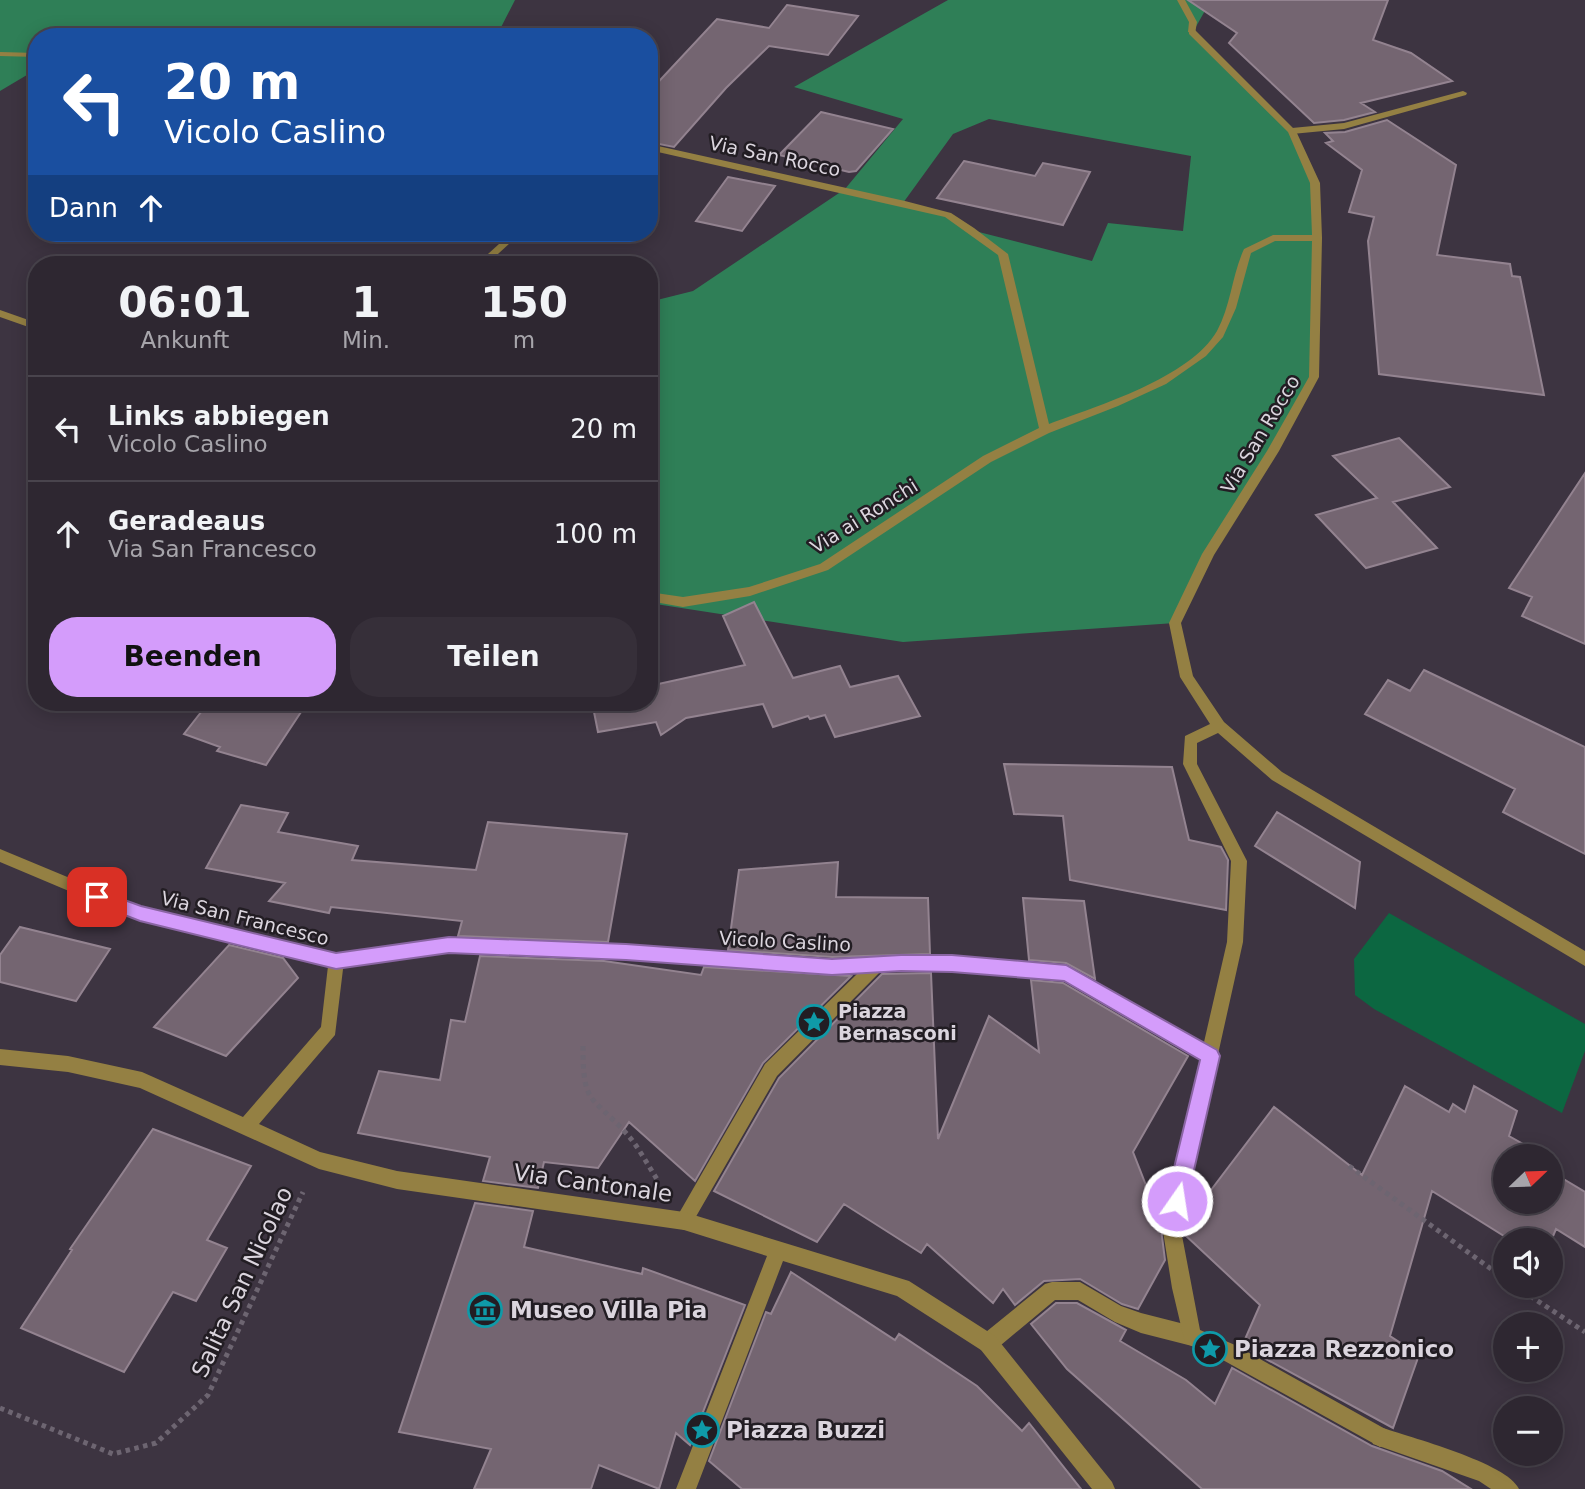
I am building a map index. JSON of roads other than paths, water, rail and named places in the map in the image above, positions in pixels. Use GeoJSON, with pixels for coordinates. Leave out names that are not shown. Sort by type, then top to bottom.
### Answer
{"type":"FeatureCollection","features":[{"type":"Feature","properties":{"kind":"street"},"geometry":{"type":"LineString","coordinates":[[1181,0],[1193,22],[1192,32],[1292,131],[1344,126],[1463,93]]}},
{"type":"Feature","properties":{"kind":"street"},"geometry":{"type":"LineString","coordinates":[[0,55],[28,55]]}},
{"type":"Feature","properties":{"kind":"street","name":"Via San Rocco"},"geometry":{"type":"LineString","coordinates":[[1292,131],[1315,183],[1317,238],[1314,377],[1273,451],[1208,554],[1175,623],[1187,677],[1219,726],[1277,776],[1585,959]]}},
{"type":"Feature","properties":{"kind":"street","name":"Via San Rocco"},"geometry":{"type":"LineString","coordinates":[[658,149],[891,200],[948,215],[971,230],[1003,254],[1045,430]]}},
{"type":"Feature","properties":{"kind":"street"},"geometry":{"type":"LineString","coordinates":[[1045,430],[1178,376],[1219,337],[1236,293],[1247,251],[1273,238],[1317,238]]}},
{"type":"Feature","properties":{"kind":"street"},"geometry":{"type":"LineString","coordinates":[[491,256],[506,242]]}},
{"type":"Feature","properties":{"kind":"street"},"geometry":{"type":"LineString","coordinates":[[0,313],[28,324]]}},
{"type":"Feature","properties":{"kind":"street","name":"Via ai Ronchi"},"geometry":{"type":"LineString","coordinates":[[658,598],[683,602],[750,591],[824,567],[987,459],[1045,430]]}},
{"type":"Feature","properties":{"kind":"street"},"geometry":{"type":"LineString","coordinates":[[1192,1336],[1171,1225],[1235,942],[1239,861],[1190,764],[1190,740],[1219,726]]}},
{"type":"Feature","properties":{"kind":"street","name":"Via San Francesco"},"geometry":{"type":"LineString","coordinates":[[0,855],[140,914],[336,961],[329,1030],[244,1128]]}},
{"type":"Feature","properties":{"kind":"street","name":"Vicolo Caslino"},"geometry":{"type":"LineString","coordinates":[[336,961],[449,945],[639,953],[784,965],[952,964],[1066,973],[1210,1056]]}},
{"type":"Feature","properties":{"kind":"street"},"geometry":{"type":"LineString","coordinates":[[684,1221],[771,1070],[876,966]]}},
{"type":"Feature","properties":{"kind":"street","name":"Via Cantonale"},"geometry":{"type":"LineString","coordinates":[[0,1057],[68,1064],[142,1080],[318,1160],[397,1180],[684,1221],[902,1288],[988,1343],[1105,1489]]}},
{"type":"Feature","properties":{"kind":"street"},"geometry":{"type":"LineString","coordinates":[[687,1489],[778,1250]]}},
{"type":"Feature","properties":{"kind":"street"},"geometry":{"type":"LineString","coordinates":[[988,1343],[1052,1291],[1080,1291],[1115,1313],[1141,1323],[1192,1336],[1228,1352],[1380,1437],[1485,1472],[1510,1489]]}},
{"type":"Feature","properties":{"kind":"place","name":"Piazza Bernasconi"},"geometry":{"type":"Point","coordinates":[814,1022]}},
{"type":"Feature","properties":{"kind":"place","name":"Museo Villa Pia"},"geometry":{"type":"Point","coordinates":[485,1310]}},
{"type":"Feature","properties":{"kind":"place","name":"Piazza Rezzonico"},"geometry":{"type":"Point","coordinates":[1210,1349]}},
{"type":"Feature","properties":{"kind":"place","name":"Piazza Buzzi"},"geometry":{"type":"Point","coordinates":[702,1430]}}]}
